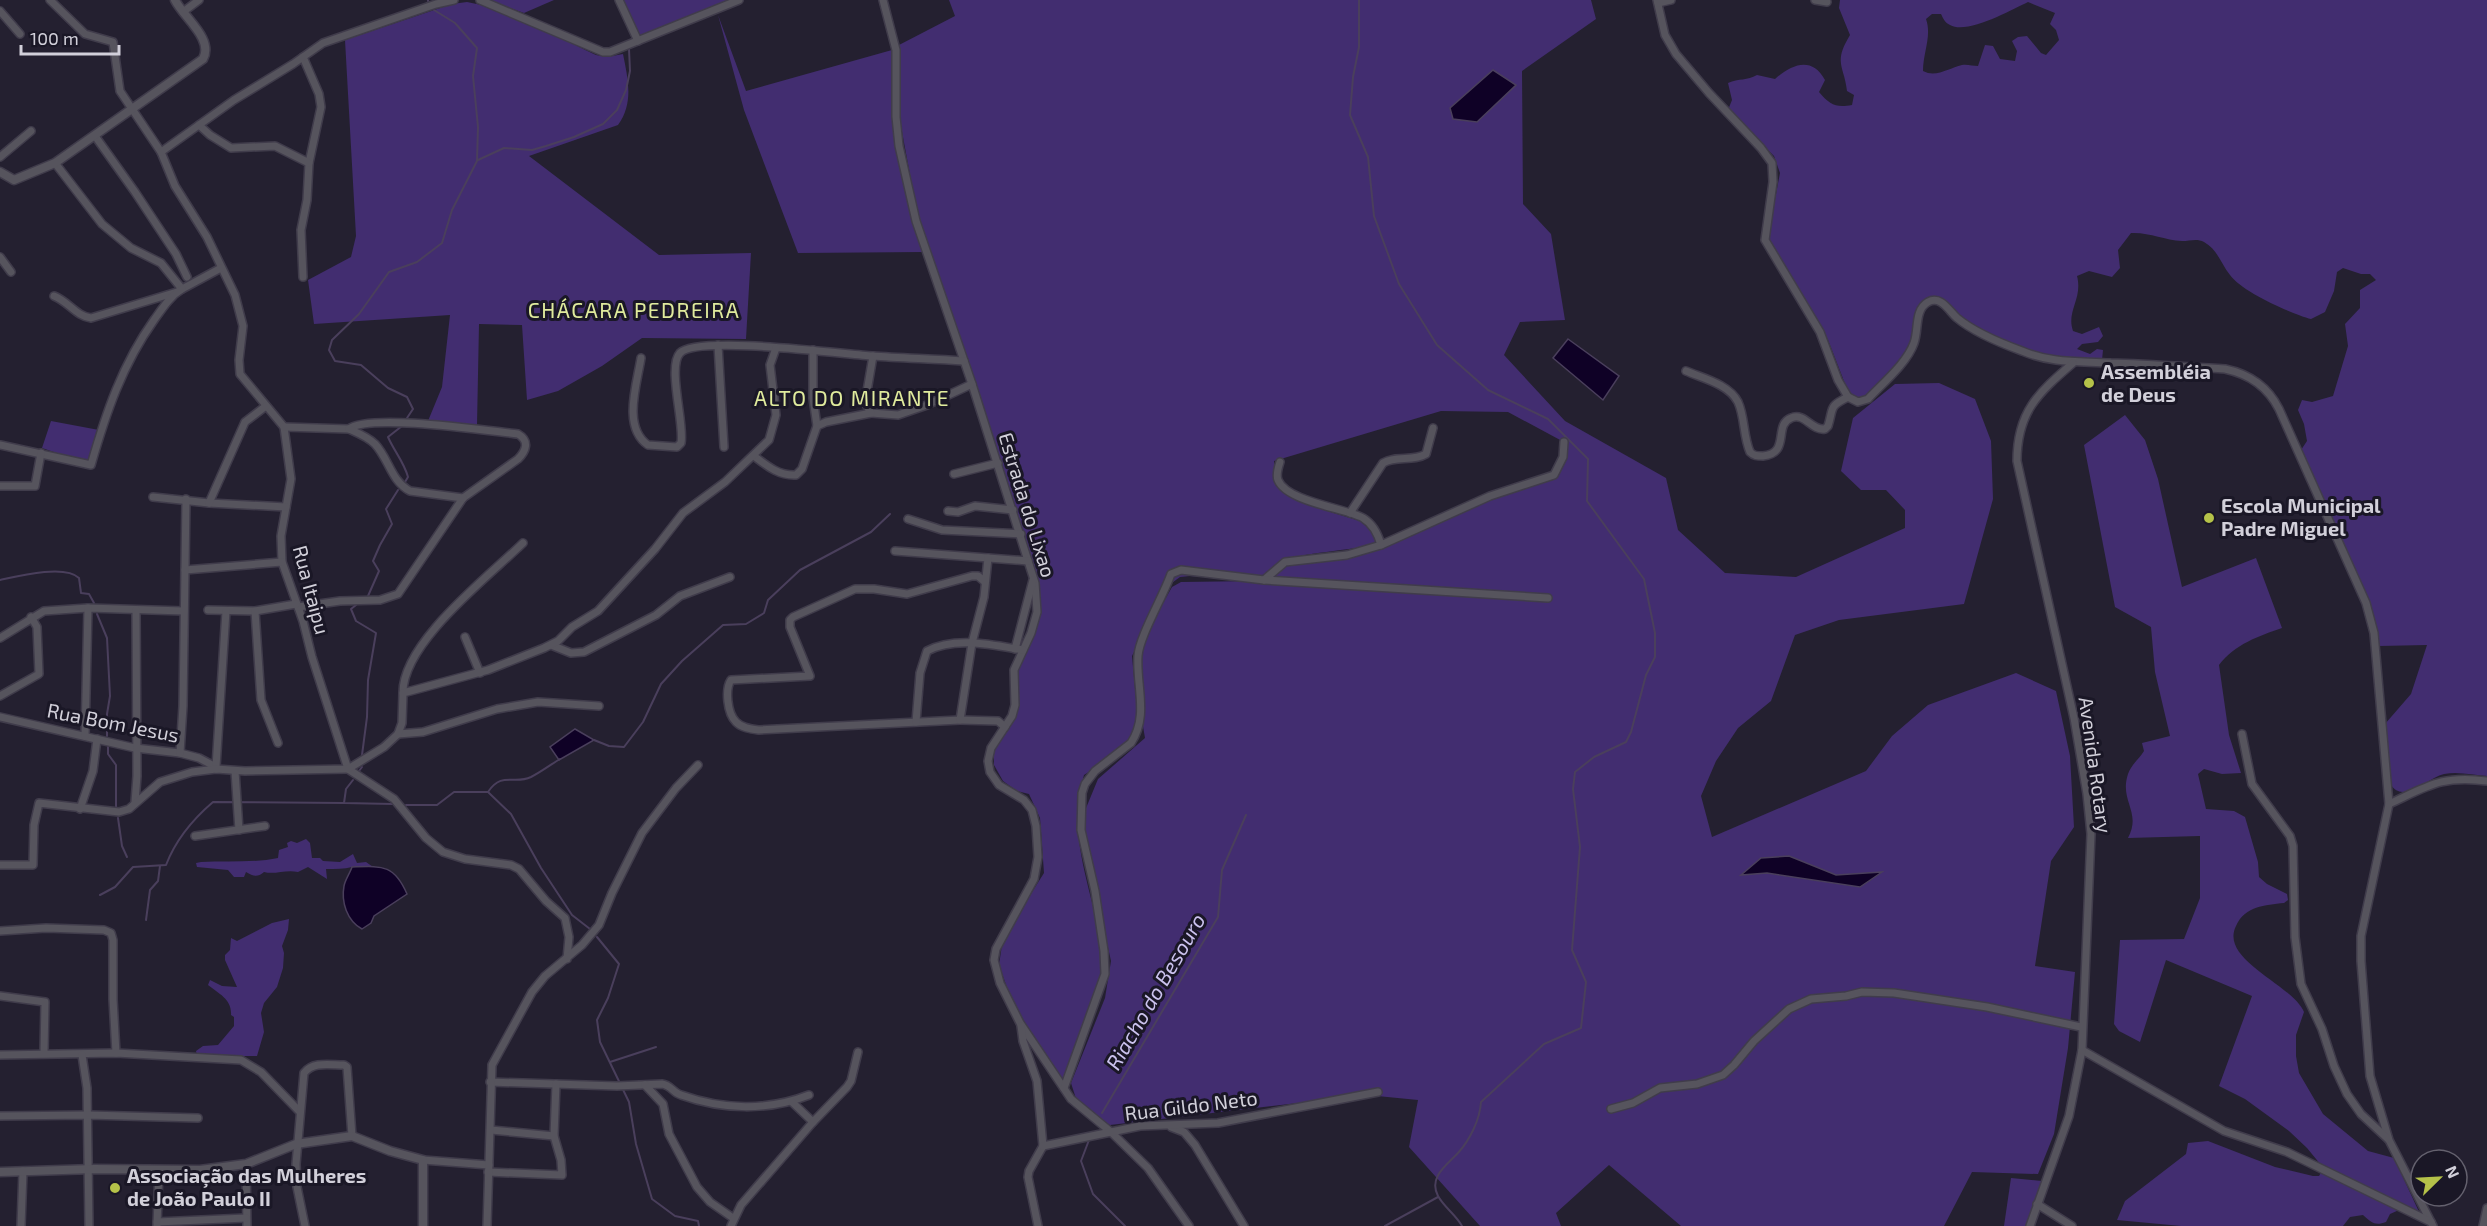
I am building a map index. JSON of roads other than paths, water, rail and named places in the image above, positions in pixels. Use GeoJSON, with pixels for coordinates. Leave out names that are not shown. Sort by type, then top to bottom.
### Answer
{"type":"FeatureCollection","features":[{"type":"Feature","properties":{"kind":"street"},"geometry":{"type":"LineString","coordinates":[[50,0],[85,34],[113,42],[118,84],[123,96],[134,109],[161,152],[175,186],[207,237],[241,312],[243,326],[239,360],[240,374],[266,406],[284,427],[349,429],[375,444],[405,489],[463,498]]}},
{"type":"Feature","properties":{"kind":"street"},"geometry":{"type":"LineString","coordinates":[[0,172],[14,180],[55,163],[187,72],[205,56],[205,42],[175,0]]}},
{"type":"Feature","properties":{"kind":"street"},"geometry":{"type":"LineString","coordinates":[[183,12],[199,0]]}},
{"type":"Feature","properties":{"kind":"street"},"geometry":{"type":"LineString","coordinates":[[161,152],[234,100],[323,43],[436,4],[454,0]]}},
{"type":"Feature","properties":{"kind":"street"},"geometry":{"type":"LineString","coordinates":[[480,0],[597,51],[610,52],[739,0]]}},
{"type":"Feature","properties":{"kind":"street"},"geometry":{"type":"LineString","coordinates":[[619,0],[638,41]]}},
{"type":"Feature","properties":{"kind":"street","name":"Estrada do Lixao"},"geometry":{"type":"LineString","coordinates":[[883,0],[896,50],[897,134],[916,221],[972,384],[1034,577],[1037,612],[1014,670],[1015,705],[1005,727],[991,748],[988,761],[990,772],[999,785],[1029,805],[1034,818],[1037,869],[1034,879],[1001,936],[994,960],[1000,983],[1020,1023],[1064,1088],[1079,1108],[1111,1132],[1159,1181],[1189,1226]]}},
{"type":"Feature","properties":{"kind":"street"},"geometry":{"type":"LineString","coordinates":[[1671,0],[1657,2],[1665,36],[1676,54],[1772,163],[1773,182],[1765,240],[1820,332],[1838,380],[1848,397],[1858,402],[1864,401],[1906,359],[1916,340],[1919,312],[1926,303],[1932,300],[1941,302],[1957,318],[1974,329],[2014,348],[2073,363],[2096,362],[2225,369],[2245,375],[2269,393],[2279,409],[2353,574],[2371,620],[2377,649],[2389,804],[2361,936],[2370,1076],[2389,1140],[2432,1224]]}},
{"type":"Feature","properties":{"kind":"street"},"geometry":{"type":"LineString","coordinates":[[1815,0],[1827,2]]}},
{"type":"Feature","properties":{"kind":"street"},"geometry":{"type":"LineString","coordinates":[[0,11],[20,34]]}},
{"type":"Feature","properties":{"kind":"street"},"geometry":{"type":"LineString","coordinates":[[303,57],[321,101],[309,163],[307,200],[300,242],[303,277]]}},
{"type":"Feature","properties":{"kind":"street"},"geometry":{"type":"LineString","coordinates":[[199,125],[231,148],[275,146],[309,163]]}},
{"type":"Feature","properties":{"kind":"street"},"geometry":{"type":"LineString","coordinates":[[0,157],[31,130]]}},
{"type":"Feature","properties":{"kind":"street"},"geometry":{"type":"LineString","coordinates":[[95,136],[176,254],[187,277]]}},
{"type":"Feature","properties":{"kind":"street"},"geometry":{"type":"LineString","coordinates":[[55,163],[102,224],[131,248],[161,263],[180,290]]}},
{"type":"Feature","properties":{"kind":"street"},"geometry":{"type":"LineString","coordinates":[[0,256],[11,272]]}},
{"type":"Feature","properties":{"kind":"street"},"geometry":{"type":"LineString","coordinates":[[54,296],[65,301],[82,316],[92,318],[180,290],[221,268]]}},
{"type":"Feature","properties":{"kind":"street"},"geometry":{"type":"LineString","coordinates":[[0,445],[90,465],[127,362],[147,331],[180,290]]}},
{"type":"Feature","properties":{"kind":"street"},"geometry":{"type":"LineString","coordinates":[[718,345],[723,447]]}},
{"type":"Feature","properties":{"kind":"street"},"geometry":{"type":"LineString","coordinates":[[641,358],[633,416],[636,429],[648,445],[677,447],[681,443],[682,436],[676,391],[679,354],[695,346],[813,350],[964,361]]}},
{"type":"Feature","properties":{"kind":"street"},"geometry":{"type":"LineString","coordinates":[[403,693],[480,673],[551,645],[572,627],[598,611],[655,549],[683,513],[754,456],[769,440],[776,415],[771,365],[776,348]]}},
{"type":"Feature","properties":{"kind":"street"},"geometry":{"type":"LineString","coordinates":[[754,456],[777,472],[788,476],[796,475],[802,469],[817,426],[813,398],[813,350]]}},
{"type":"Feature","properties":{"kind":"street"},"geometry":{"type":"LineString","coordinates":[[870,413],[865,403],[873,356]]}},
{"type":"Feature","properties":{"kind":"street","name":"Avenida Rotary"},"geometry":{"type":"LineString","coordinates":[[2030,1226],[2069,1116],[2077,1083],[2082,1050],[2081,1027],[2091,834],[2074,718],[2017,461],[2020,430],[2027,412],[2037,396],[2073,363]]}},
{"type":"Feature","properties":{"kind":"street"},"geometry":{"type":"LineString","coordinates":[[1686,371],[1727,390],[1734,396],[1740,408],[1748,447],[1754,455],[1768,455],[1778,448],[1782,430],[1790,418],[1802,418],[1815,428],[1825,429],[1830,422],[1832,406],[1848,397]]}},
{"type":"Feature","properties":{"kind":"street"},"geometry":{"type":"LineString","coordinates":[[817,426],[870,413],[898,415],[927,405],[972,384]]}},
{"type":"Feature","properties":{"kind":"street"},"geometry":{"type":"LineString","coordinates":[[209,503],[245,422],[266,406]]}},
{"type":"Feature","properties":{"kind":"street"},"geometry":{"type":"LineString","coordinates":[[208,610],[255,610],[340,601],[380,600],[392,597],[403,588],[463,498],[518,459],[526,449],[524,438],[518,434],[404,423],[357,424],[349,429]]}},
{"type":"Feature","properties":{"kind":"street","name":"Rua Itaipu"},"geometry":{"type":"LineString","coordinates":[[284,427],[291,479],[280,536],[282,562],[348,769]]}},
{"type":"Feature","properties":{"kind":"street"},"geometry":{"type":"LineString","coordinates":[[1350,513],[1383,463],[1391,459],[1420,458],[1426,454],[1433,428]]}},
{"type":"Feature","properties":{"kind":"street"},"geometry":{"type":"LineString","coordinates":[[1264,580],[1279,565],[1292,560],[1347,555],[1381,545],[1490,496],[1554,475],[1563,456],[1564,442]]}},
{"type":"Feature","properties":{"kind":"street"},"geometry":{"type":"LineString","coordinates":[[0,486],[35,486],[41,453]]}},
{"type":"Feature","properties":{"kind":"street"},"geometry":{"type":"LineString","coordinates":[[1280,462],[1278,480],[1286,489],[1313,503],[1350,513],[1369,523],[1381,545]]}},
{"type":"Feature","properties":{"kind":"street"},"geometry":{"type":"LineString","coordinates":[[954,474],[998,463]]}},
{"type":"Feature","properties":{"kind":"street"},"geometry":{"type":"LineString","coordinates":[[153,497],[286,507]]}},
{"type":"Feature","properties":{"kind":"street"},"geometry":{"type":"LineString","coordinates":[[180,753],[186,499]]}},
{"type":"Feature","properties":{"kind":"street"},"geometry":{"type":"LineString","coordinates":[[948,511],[958,512],[975,506],[1013,510]]}},
{"type":"Feature","properties":{"kind":"street"},"geometry":{"type":"LineString","coordinates":[[908,519],[942,530],[1021,534]]}},
{"type":"Feature","properties":{"kind":"street"},"geometry":{"type":"LineString","coordinates":[[2,865],[33,865],[34,825],[39,803],[119,812],[129,809],[164,780],[178,775],[216,768],[235,771],[348,769],[384,747],[398,734],[402,723],[405,675],[419,647],[460,603],[523,543]]}},
{"type":"Feature","properties":{"kind":"street"},"geometry":{"type":"LineString","coordinates":[[895,551],[1028,561]]}},
{"type":"Feature","properties":{"kind":"street"},"geometry":{"type":"LineString","coordinates":[[960,720],[972,643],[984,597],[988,558]]}},
{"type":"Feature","properties":{"kind":"street"},"geometry":{"type":"LineString","coordinates":[[185,570],[282,562]]}},
{"type":"Feature","properties":{"kind":"street"},"geometry":{"type":"LineString","coordinates":[[1064,1088],[1105,974],[1096,898],[1081,830],[1080,806],[1085,784],[1095,771],[1131,743],[1136,736],[1141,708],[1137,662],[1139,647],[1171,574],[1181,570],[1264,580],[1548,598]]}},
{"type":"Feature","properties":{"kind":"street"},"geometry":{"type":"LineString","coordinates":[[985,582],[978,576],[972,576],[907,594],[865,589],[849,591],[790,620],[790,627],[810,676],[734,678],[728,686],[733,717],[736,722],[759,730],[960,720],[998,722],[1005,727]]}},
{"type":"Feature","properties":{"kind":"street"},"geometry":{"type":"LineString","coordinates":[[551,645],[571,653],[584,652],[656,615],[680,596],[730,577]]}},
{"type":"Feature","properties":{"kind":"street"},"geometry":{"type":"LineString","coordinates":[[1015,649],[1034,577]]}},
{"type":"Feature","properties":{"kind":"street"},"geometry":{"type":"LineString","coordinates":[[0,638],[44,611],[88,608],[184,611]]}},
{"type":"Feature","properties":{"kind":"street"},"geometry":{"type":"LineString","coordinates":[[86,736],[88,608]]}},
{"type":"Feature","properties":{"kind":"street"},"geometry":{"type":"LineString","coordinates":[[135,802],[136,610]]}},
{"type":"Feature","properties":{"kind":"street"},"geometry":{"type":"LineString","coordinates":[[216,768],[226,610]]}},
{"type":"Feature","properties":{"kind":"street"},"geometry":{"type":"LineString","coordinates":[[255,610],[261,700],[278,743]]}},
{"type":"Feature","properties":{"kind":"street"},"geometry":{"type":"LineString","coordinates":[[0,696],[39,674],[37,627],[31,617]]}},
{"type":"Feature","properties":{"kind":"street"},"geometry":{"type":"LineString","coordinates":[[465,637],[480,673]]}},
{"type":"Feature","properties":{"kind":"street"},"geometry":{"type":"LineString","coordinates":[[916,722],[920,673],[927,651],[940,646],[972,643],[1023,650]]}},
{"type":"Feature","properties":{"kind":"street"},"geometry":{"type":"LineString","coordinates":[[398,734],[437,729],[497,709],[538,702],[599,706]]}},
{"type":"Feature","properties":{"kind":"street","name":"Rua Bom Jesus"},"geometry":{"type":"LineString","coordinates":[[0,717],[135,748],[180,753],[199,758],[216,768]]}},
{"type":"Feature","properties":{"kind":"street"},"geometry":{"type":"LineString","coordinates":[[2242,734],[2252,784],[2290,836],[2293,846],[2295,937],[2301,984],[2322,1029],[2334,1066],[2354,1105],[2371,1125],[2389,1140]]}},
{"type":"Feature","properties":{"kind":"street"},"geometry":{"type":"LineString","coordinates":[[80,809],[93,771],[97,739]]}},
{"type":"Feature","properties":{"kind":"street"},"geometry":{"type":"LineString","coordinates":[[487,1226],[492,1065],[532,992],[545,976],[567,959],[599,925],[642,833],[676,788],[698,765]]}},
{"type":"Feature","properties":{"kind":"street"},"geometry":{"type":"LineString","coordinates":[[348,769],[394,799],[426,838],[443,852],[465,859],[511,865],[519,869],[546,901],[565,918],[569,937],[567,959]]}},
{"type":"Feature","properties":{"kind":"street"},"geometry":{"type":"LineString","coordinates":[[235,771],[239,830]]}},
{"type":"Feature","properties":{"kind":"street"},"geometry":{"type":"LineString","coordinates":[[2389,804],[2443,780],[2453,778],[2487,781]]}},
{"type":"Feature","properties":{"kind":"street"},"geometry":{"type":"LineString","coordinates":[[195,836],[265,826]]}},
{"type":"Feature","properties":{"kind":"street"},"geometry":{"type":"LineString","coordinates":[[0,931],[46,928],[104,930],[111,933],[116,1053]]}},
{"type":"Feature","properties":{"kind":"street"},"geometry":{"type":"LineString","coordinates":[[1611,1109],[1633,1102],[1660,1088],[1697,1084],[1723,1075],[1754,1041],[1789,1009],[1811,999],[1862,992],[1894,993],[1987,1007],[2081,1027]]}},
{"type":"Feature","properties":{"kind":"street"},"geometry":{"type":"LineString","coordinates":[[0,996],[45,1002],[44,1053]]}},
{"type":"Feature","properties":{"kind":"street"},"geometry":{"type":"LineString","coordinates":[[1020,1023],[1023,1041],[1037,1081],[1043,1146],[1028,1177],[1038,1226]]}},
{"type":"Feature","properties":{"kind":"street"},"geometry":{"type":"LineString","coordinates":[[2082,1050],[2224,1131],[2287,1152],[2432,1224]]}},
{"type":"Feature","properties":{"kind":"street"},"geometry":{"type":"LineString","coordinates":[[645,1085],[663,1104],[669,1134],[697,1187],[732,1222],[741,1205],[813,1122],[847,1087],[858,1052]]}},
{"type":"Feature","properties":{"kind":"street"},"geometry":{"type":"LineString","coordinates":[[0,1055],[116,1053],[242,1060],[255,1067],[299,1111]]}},
{"type":"Feature","properties":{"kind":"street"},"geometry":{"type":"LineString","coordinates":[[82,1054],[87,1088],[89,1226]]}},
{"type":"Feature","properties":{"kind":"street"},"geometry":{"type":"LineString","coordinates":[[305,1226],[297,1187],[296,1144],[304,1073],[308,1067],[315,1065],[346,1066],[350,1082],[352,1136]]}},
{"type":"Feature","properties":{"kind":"street"},"geometry":{"type":"LineString","coordinates":[[490,1082],[617,1086],[668,1085],[681,1095],[733,1107],[762,1108],[792,1102],[808,1095]]}},
{"type":"Feature","properties":{"kind":"street"},"geometry":{"type":"LineString","coordinates":[[0,1172],[88,1169],[200,1170],[246,1164],[296,1144],[352,1136],[390,1151],[423,1160],[562,1175],[561,1160],[554,1136],[556,1084]]}},
{"type":"Feature","properties":{"kind":"street","name":"Rua Gildo Neto"},"geometry":{"type":"LineString","coordinates":[[1043,1146],[1140,1126],[1218,1123],[1378,1092]]}},
{"type":"Feature","properties":{"kind":"street"},"geometry":{"type":"LineString","coordinates":[[792,1102],[813,1122]]}},
{"type":"Feature","properties":{"kind":"street"},"geometry":{"type":"LineString","coordinates":[[0,1116],[88,1115],[198,1118]]}},
{"type":"Feature","properties":{"kind":"street"},"geometry":{"type":"LineString","coordinates":[[1166,1125],[1188,1135],[1244,1226]]}},
{"type":"Feature","properties":{"kind":"street"},"geometry":{"type":"LineString","coordinates":[[491,1130],[554,1136]]}},
{"type":"Feature","properties":{"kind":"street"},"geometry":{"type":"LineString","coordinates":[[423,1160],[423,1226]]}},
{"type":"Feature","properties":{"kind":"street"},"geometry":{"type":"LineString","coordinates":[[159,1170],[157,1224],[246,1222],[246,1164]]}},
{"type":"Feature","properties":{"kind":"street"},"geometry":{"type":"LineString","coordinates":[[21,1226],[23,1172]]}},
{"type":"Feature","properties":{"kind":"street"},"geometry":{"type":"LineString","coordinates":[[2037,1204],[2072,1226]]}},
{"type":"Feature","properties":{"kind":"street"},"geometry":{"type":"LineString","coordinates":[[2483,1226],[2487,1208]]}},
{"type":"Feature","properties":{"kind":"waterway"},"geometry":{"type":"LineString","coordinates":[[1359,0],[1359,47],[1353,77],[1350,115],[1368,157],[1374,216],[1399,284],[1437,345],[1488,390],[1548,419],[1588,459],[1587,501],[1644,579],[1655,633],[1655,657],[1646,675],[1631,732],[1626,742],[1594,757],[1575,772],[1573,789],[1580,847],[1572,950],[1586,982],[1581,1028],[1544,1044],[1481,1102],[1479,1115],[1470,1136],[1440,1172],[1435,1183],[1438,1196],[1443,1204],[1462,1226]]}},
{"type":"Feature","properties":{"kind":"waterway"},"geometry":{"type":"LineString","coordinates":[[407,418],[413,409],[407,397],[388,388],[361,365],[335,361],[329,350],[332,340],[359,314],[389,272],[417,262],[442,243],[452,210],[477,161],[478,127],[473,76],[477,48],[455,23],[434,10]]}},
{"type":"Feature","properties":{"kind":"waterway"},"geometry":{"type":"LineString","coordinates":[[478,160],[504,148],[532,150],[546,146],[603,124],[617,110],[626,90],[630,71],[629,49]]}},
{"type":"Feature","properties":{"kind":"waterway"},"geometry":{"type":"LineString","coordinates":[[402,426],[388,437],[408,477],[405,482]]}},
{"type":"Feature","properties":{"kind":"waterway"},"geometry":{"type":"LineString","coordinates":[[368,596],[379,571],[373,561],[392,524],[386,509],[398,490]]}},
{"type":"Feature","properties":{"kind":"waterway"},"geometry":{"type":"LineString","coordinates":[[594,740],[609,746],[624,747],[643,722],[661,684],[682,661],[723,625],[746,624],[764,613],[768,600],[800,570],[871,532],[890,514]]}},
{"type":"Feature","properties":{"kind":"waterway"},"geometry":{"type":"LineString","coordinates":[[0,580],[41,572],[72,574],[79,578],[81,593],[89,594],[94,603]]}},
{"type":"Feature","properties":{"kind":"waterway"},"geometry":{"type":"LineString","coordinates":[[356,605],[351,609],[356,621],[376,633],[368,680],[367,717],[362,755]]}},
{"type":"Feature","properties":{"kind":"waterway"},"geometry":{"type":"LineString","coordinates":[[97,614],[107,638],[110,696],[107,736]]}},
{"type":"Feature","properties":{"kind":"waterway"},"geometry":{"type":"LineString","coordinates":[[108,747],[108,754],[116,765],[116,808]]}},
{"type":"Feature","properties":{"kind":"waterway"},"geometry":{"type":"LineString","coordinates":[[488,792],[498,782],[531,777],[560,759]]}},
{"type":"Feature","properties":{"kind":"waterway"},"geometry":{"type":"LineString","coordinates":[[359,771],[362,767]]}},
{"type":"Feature","properties":{"kind":"waterway"},"geometry":{"type":"LineString","coordinates":[[353,780],[346,789],[344,803],[393,804]]}},
{"type":"Feature","properties":{"kind":"waterway"},"geometry":{"type":"LineString","coordinates":[[406,805],[437,805],[454,792],[488,792],[511,814],[541,868],[572,915],[590,929]]}},
{"type":"Feature","properties":{"kind":"waterway"},"geometry":{"type":"LineString","coordinates":[[100,895],[115,887],[133,867],[166,865],[185,830],[213,802],[344,803]]}},
{"type":"Feature","properties":{"kind":"waterway","name":"Riacho do Besouro"},"geometry":{"type":"LineString","coordinates":[[1102,1113],[1218,917],[1222,870],[1246,815]]}},
{"type":"Feature","properties":{"kind":"waterway"},"geometry":{"type":"LineString","coordinates":[[118,818],[122,846],[127,857]]}},
{"type":"Feature","properties":{"kind":"waterway"},"geometry":{"type":"LineString","coordinates":[[146,920],[150,890],[158,881],[160,866]]}},
{"type":"Feature","properties":{"kind":"waterway"},"geometry":{"type":"LineString","coordinates":[[597,937],[619,964],[608,998],[597,1020],[600,1042],[629,1102],[636,1144],[652,1199],[675,1216],[698,1221],[699,1226]]}},
{"type":"Feature","properties":{"kind":"waterway"},"geometry":{"type":"LineString","coordinates":[[610,1062],[656,1047]]}},
{"type":"Feature","properties":{"kind":"waterway","name":"Riacho do Besouro"},"geometry":{"type":"LineString","coordinates":[[1089,1140],[1081,1161],[1093,1194],[1125,1226]]}},
{"type":"Feature","properties":{"kind":"waterway"},"geometry":{"type":"LineString","coordinates":[[1385,1226],[1438,1197]]}},
{"type":"Feature","properties":{"kind":"place","name":"Assembléia de Deus"},"geometry":{"type":"Point","coordinates":[2089,383]}},
{"type":"Feature","properties":{"kind":"place","name":"Escola Municipal Padre Miguel"},"geometry":{"type":"Point","coordinates":[2209,518]}},
{"type":"Feature","properties":{"kind":"place","name":"Associação das Mulheres de João Paulo II"},"geometry":{"type":"Point","coordinates":[115,1188]}},
{"type":"Feature","properties":{"kind":"district","name":"CHÁCARA PEDREIRA"},"geometry":{"type":"Point","coordinates":[634,311]}},
{"type":"Feature","properties":{"kind":"district","name":"ALTO DO MIRANTE"},"geometry":{"type":"Point","coordinates":[852,399]}}]}
